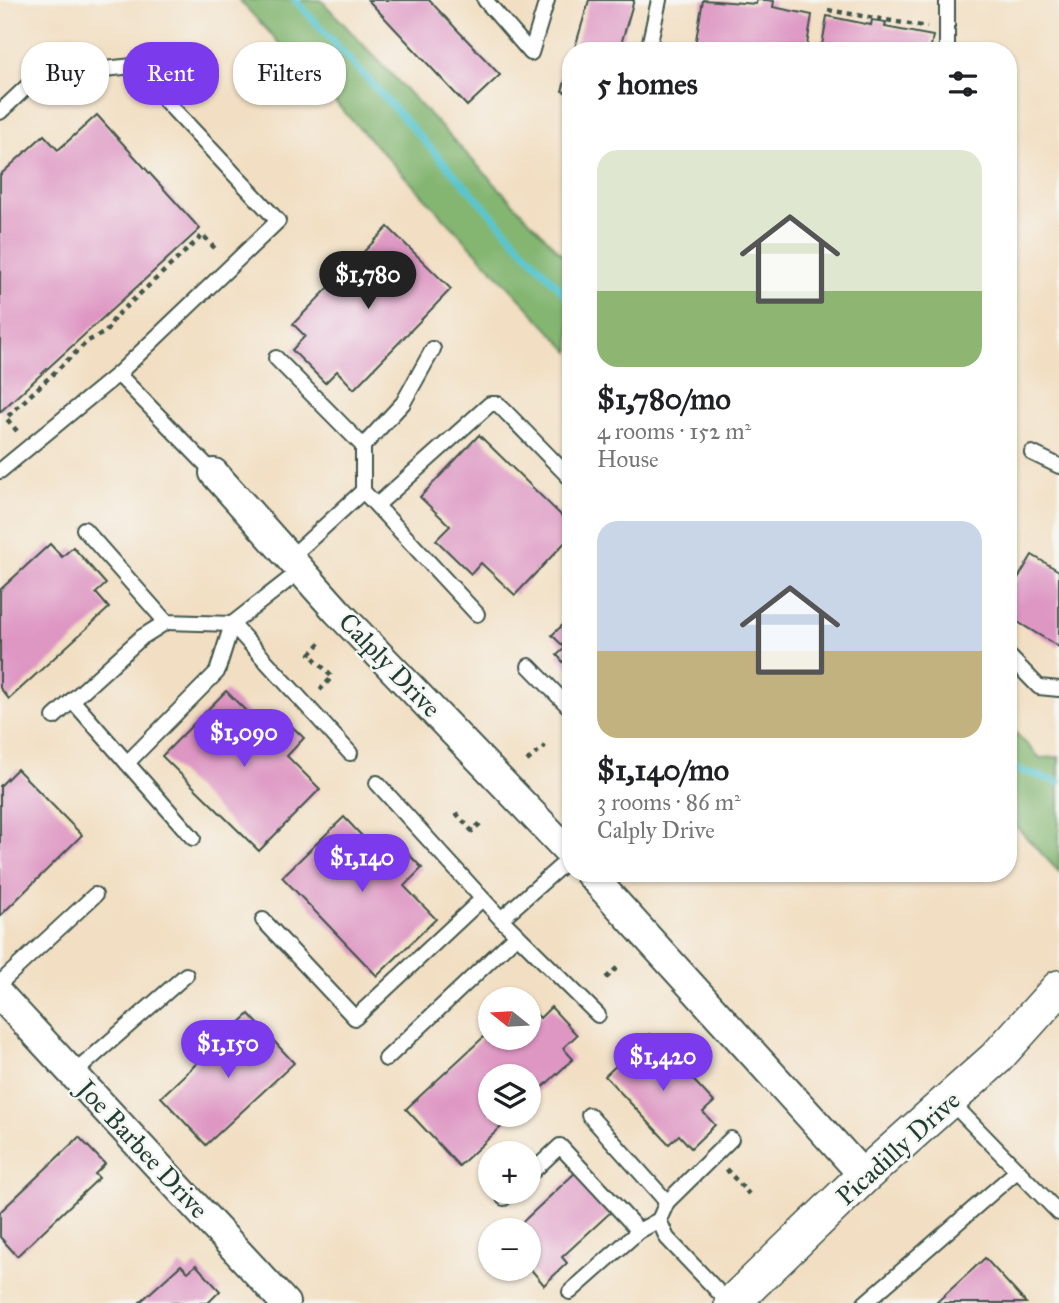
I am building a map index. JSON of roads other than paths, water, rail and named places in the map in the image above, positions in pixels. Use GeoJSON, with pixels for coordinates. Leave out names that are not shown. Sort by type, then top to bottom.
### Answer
{"type":"FeatureCollection","features":[{"type":"Feature","properties":{"kind":"street","name":"Calply Drive"},"geometry":{"type":"LineString","coordinates":[[214,473],[295,564],[562,847]]}},
{"type":"Feature","properties":{"kind":"street"},"geometry":{"type":"LineString","coordinates":[[597,882],[864,1176]]}},
{"type":"Feature","properties":{"kind":"street","name":"Picadilly Drive"},"geometry":{"type":"LineString","coordinates":[[730,1303],[864,1176],[996,1058],[1059,988]]}},
{"type":"Feature","properties":{"kind":"street","name":"Joe Barbee Drive"},"geometry":{"type":"LineString","coordinates":[[0,995],[285,1303]]}},
{"type":"Feature","properties":{"kind":"lane"},"geometry":{"type":"LineString","coordinates":[[485,0],[531,53],[547,0]]}},
{"type":"Feature","properties":{"kind":"lane"},"geometry":{"type":"LineString","coordinates":[[650,42],[659,0]]}},
{"type":"Feature","properties":{"kind":"lane"},"geometry":{"type":"LineString","coordinates":[[947,0],[947,42]]}},
{"type":"Feature","properties":{"kind":"lane"},"geometry":{"type":"LineString","coordinates":[[0,112],[38,76],[133,66],[278,221],[118,374],[0,471]]}},
{"type":"Feature","properties":{"kind":"lane"},"geometry":{"type":"LineString","coordinates":[[127,763],[217,672],[232,624],[295,564],[363,491],[363,446],[403,403],[433,349]]}},
{"type":"Feature","properties":{"kind":"lane"},"geometry":{"type":"LineString","coordinates":[[276,358],[363,446]]}},
{"type":"Feature","properties":{"kind":"lane"},"geometry":{"type":"LineString","coordinates":[[118,374],[214,473]]}},
{"type":"Feature","properties":{"kind":"lane"},"geometry":{"type":"LineString","coordinates":[[377,505],[490,404],[498,404],[562,470]]}},
{"type":"Feature","properties":{"kind":"lane"},"geometry":{"type":"LineString","coordinates":[[1032,453],[1059,466]]}},
{"type":"Feature","properties":{"kind":"lane"},"geometry":{"type":"LineString","coordinates":[[363,491],[477,614]]}},
{"type":"Feature","properties":{"kind":"lane"},"geometry":{"type":"LineString","coordinates":[[84,529],[166,622]]}},
{"type":"Feature","properties":{"kind":"lane"},"geometry":{"type":"LineString","coordinates":[[54,717],[142,637],[166,622],[232,624],[351,753]]}},
{"type":"Feature","properties":{"kind":"lane"},"geometry":{"type":"LineString","coordinates":[[1017,665],[1038,687],[1059,689]]}},
{"type":"Feature","properties":{"kind":"lane"},"geometry":{"type":"LineString","coordinates":[[529,666],[562,700]]}},
{"type":"Feature","properties":{"kind":"lane"},"geometry":{"type":"LineString","coordinates":[[72,700],[193,838]]}},
{"type":"Feature","properties":{"kind":"lane"},"geometry":{"type":"LineString","coordinates":[[377,783],[501,919],[598,1015]]}},
{"type":"Feature","properties":{"kind":"lane"},"geometry":{"type":"LineString","coordinates":[[501,919],[562,862]]}},
{"type":"Feature","properties":{"kind":"lane"},"geometry":{"type":"LineString","coordinates":[[0,983],[95,895]]}},
{"type":"Feature","properties":{"kind":"lane"},"geometry":{"type":"LineString","coordinates":[[263,920],[355,1018],[482,899]]}},
{"type":"Feature","properties":{"kind":"lane"},"geometry":{"type":"LineString","coordinates":[[386,1059],[517,935]]}},
{"type":"Feature","properties":{"kind":"lane"},"geometry":{"type":"LineString","coordinates":[[73,1074],[186,975]]}},
{"type":"Feature","properties":{"kind":"lane"},"geometry":{"type":"LineString","coordinates":[[950,1101],[1059,1213]]}},
{"type":"Feature","properties":{"kind":"lane"},"geometry":{"type":"LineString","coordinates":[[589,1115],[667,1202]]}},
{"type":"Feature","properties":{"kind":"lane"},"geometry":{"type":"LineString","coordinates":[[570,1292],[639,1231],[659,1220],[667,1202],[731,1139]]}},
{"type":"Feature","properties":{"kind":"lane"},"geometry":{"type":"LineString","coordinates":[[541,1164],[560,1146],[639,1231]]}},
{"type":"Feature","properties":{"kind":"lane"},"geometry":{"type":"LineString","coordinates":[[866,1303],[1018,1170]]}},
{"type":"Feature","properties":{"kind":"lane"},"geometry":{"type":"LineString","coordinates":[[659,1220],[667,1238],[730,1303]]}},
{"type":"Feature","properties":{"kind":"waterway"},"geometry":{"type":"LineString","coordinates":[[295,0],[562,291]]}},
{"type":"Feature","properties":{"kind":"waterway"},"geometry":{"type":"LineString","coordinates":[[1017,770],[1059,782]]}}]}
